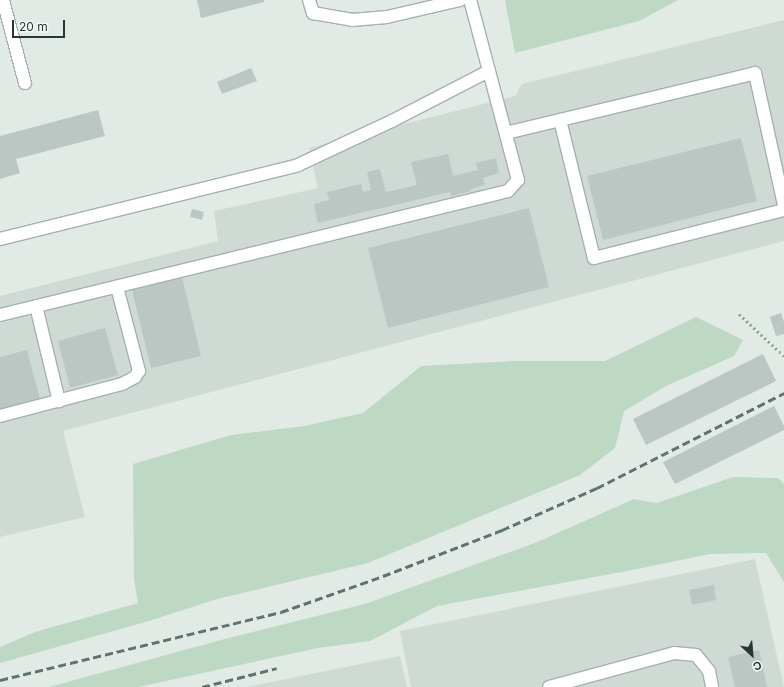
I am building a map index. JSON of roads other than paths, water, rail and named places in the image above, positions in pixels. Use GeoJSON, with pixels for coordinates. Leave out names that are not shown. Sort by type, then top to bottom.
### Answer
{"type":"FeatureCollection","features":[{"type":"Feature","properties":{"kind":"lane"},"geometry":{"type":"LineString","coordinates":[[3,0],[25,83]]}},
{"type":"Feature","properties":{"kind":"lane"},"geometry":{"type":"LineString","coordinates":[[309,0],[313,13],[352,20],[387,17],[460,0]]}},
{"type":"Feature","properties":{"kind":"lane"},"geometry":{"type":"LineString","coordinates":[[0,315],[508,191],[518,180],[470,0]]}},
{"type":"Feature","properties":{"kind":"lane"},"geometry":{"type":"LineString","coordinates":[[0,239],[298,165],[392,122],[489,71]]}},
{"type":"Feature","properties":{"kind":"lane"},"geometry":{"type":"LineString","coordinates":[[506,133],[755,73],[784,205]]}},
{"type":"Feature","properties":{"kind":"lane"},"geometry":{"type":"LineString","coordinates":[[560,120],[594,258],[784,210]]}},
{"type":"Feature","properties":{"kind":"lane"},"geometry":{"type":"LineString","coordinates":[[0,416],[122,384],[135,377],[139,371],[117,287]]}},
{"type":"Feature","properties":{"kind":"lane"},"geometry":{"type":"LineString","coordinates":[[36,306],[59,401]]}},
{"type":"Feature","properties":{"kind":"lane"},"geometry":{"type":"LineString","coordinates":[[548,687],[674,653],[696,655],[708,671],[712,687]]}},
{"type":"Feature","properties":{"kind":"railway"},"geometry":{"type":"LineString","coordinates":[[0,680],[281,612],[383,576],[502,530],[597,488],[784,393]]}},
{"type":"Feature","properties":{"kind":"railway"},"geometry":{"type":"LineString","coordinates":[[202,687],[277,668]]}}]}
